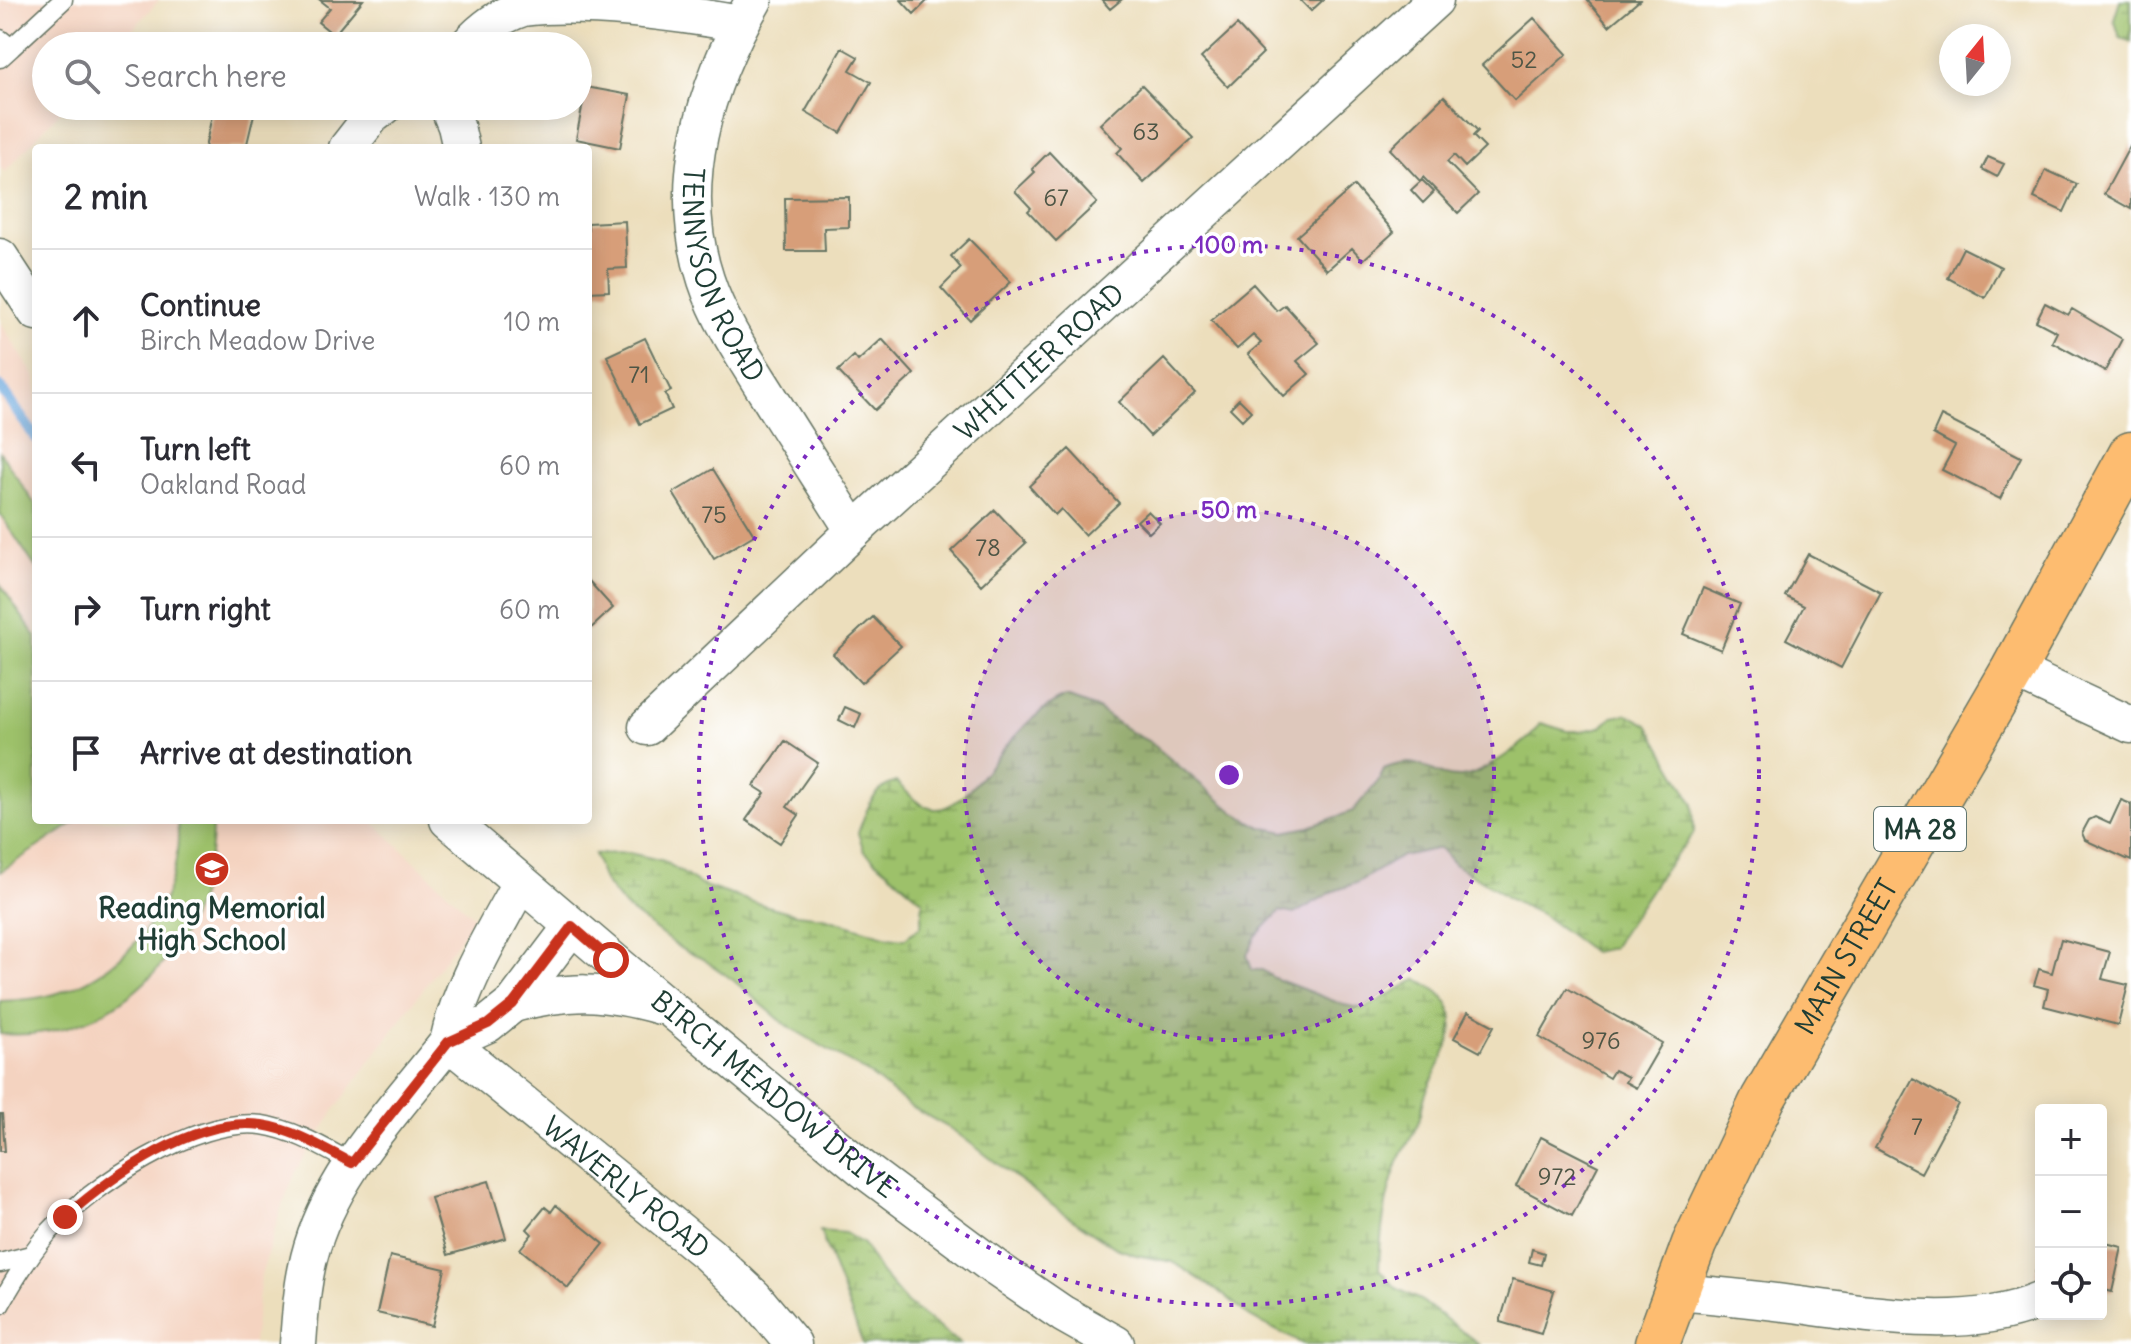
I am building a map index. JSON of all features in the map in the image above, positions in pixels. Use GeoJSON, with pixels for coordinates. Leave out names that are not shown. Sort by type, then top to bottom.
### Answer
{"type":"FeatureCollection","features":[{"type":"Feature","properties":{"kind":"main road","name":"MAIN STREET"},"geometry":{"type":"LineString","coordinates":[[1657,1344],[1711,1204],[1763,1099],[2013,670],[2131,454]]}},
{"type":"Feature","properties":{"kind":"street","name":"WHITTIER ROAD"},"geometry":{"type":"LineString","coordinates":[[647,727],[854,531],[1435,0]]}},
{"type":"Feature","properties":{"kind":"street"},"geometry":{"type":"LineString","coordinates":[[482,32],[525,7],[551,2],[747,12]]}},
{"type":"Feature","properties":{"kind":"street","name":"TENNYSON ROAD"},"geometry":{"type":"LineString","coordinates":[[747,12],[714,84],[696,150],[692,209],[700,258],[715,302],[738,348],[854,531]]}},
{"type":"Feature","properties":{"kind":"street"},"geometry":{"type":"LineString","coordinates":[[350,144],[370,120]]}},
{"type":"Feature","properties":{"kind":"street"},"geometry":{"type":"LineString","coordinates":[[454,120],[460,144]]}},
{"type":"Feature","properties":{"kind":"street"},"geometry":{"type":"LineString","coordinates":[[0,257],[32,306]]}},
{"type":"Feature","properties":{"kind":"street"},"geometry":{"type":"LineString","coordinates":[[2013,670],[2131,725]]}},
{"type":"Feature","properties":{"kind":"street","name":"BIRCH MEADOW DRIVE"},"geometry":{"type":"LineString","coordinates":[[453,824],[794,1113],[931,1222],[1063,1314],[1116,1344]]}},
{"type":"Feature","properties":{"kind":"street"},"geometry":{"type":"LineString","coordinates":[[298,1344],[309,1257],[327,1210],[352,1163],[448,1042],[467,985],[520,883]]}},
{"type":"Feature","properties":{"kind":"street"},"geometry":{"type":"LineString","coordinates":[[448,1042],[488,1024],[513,1004],[572,926]]}},
{"type":"Feature","properties":{"kind":"street"},"geometry":{"type":"LineString","coordinates":[[513,1004],[550,994],[591,992],[623,996],[669,1008]]}},
{"type":"Feature","properties":{"kind":"street","name":"WAVERLY ROAD"},"geometry":{"type":"LineString","coordinates":[[448,1042],[708,1254],[754,1297],[793,1344]]}},
{"type":"Feature","properties":{"kind":"street"},"geometry":{"type":"LineString","coordinates":[[1676,1292],[1913,1316],[2004,1312],[2035,1302]]}},
{"type":"Feature","properties":{"kind":"lane"},"geometry":{"type":"LineString","coordinates":[[4,48],[63,0]]}},
{"type":"Feature","properties":{"kind":"lane"},"geometry":{"type":"LineString","coordinates":[[0,1305],[31,1255],[65,1217],[115,1177],[200,1133],[243,1124],[259,1124],[293,1133],[352,1163]]}},
{"type":"Feature","properties":{"kind":"lane"},"geometry":{"type":"LineString","coordinates":[[0,1263],[31,1255]]}},
{"type":"Feature","properties":{"kind":"shaded area"},"geometry":{"type":"Polygon","coordinates":[[[0,0],[159,0],[130,32],[32,32],[32,120],[52,120],[5,172],[0,167],[0,0]]]}},
{"type":"Feature","properties":{"kind":"shaded area","name":"Reading Memorial High School"},"geometry":{"type":"Polygon","coordinates":[[[0,322],[32,372],[32,824],[375,824],[475,918],[336,1108],[296,1171],[281,1208],[261,1276],[253,1344],[0,1344],[0,322]]]}},
{"type":"Feature","properties":{"kind":"green space"},"geometry":{"type":"Polygon","coordinates":[[[2120,0],[2131,0],[2131,42],[2120,37],[2114,19],[2120,0]]]}},
{"type":"Feature","properties":{"kind":"green space"},"geometry":{"type":"Polygon","coordinates":[[[0,452],[32,500],[32,562],[0,514],[0,452]]]}},
{"type":"Feature","properties":{"kind":"green space"},"geometry":{"type":"Polygon","coordinates":[[[0,584],[32,631],[32,824],[72,824],[0,872],[0,584]]]}},
{"type":"Feature","properties":{"kind":"green space"},"geometry":{"type":"Polygon","coordinates":[[[1066,697],[1096,708],[1150,742],[1235,813],[1261,827],[1284,832],[1309,827],[1353,811],[1379,780],[1384,769],[1409,763],[1440,774],[1461,777],[1480,771],[1505,756],[1541,723],[1567,731],[1582,731],[1601,727],[1613,717],[1628,714],[1648,725],[1693,803],[1694,833],[1659,877],[1612,948],[1593,952],[1541,914],[1507,898],[1454,864],[1440,848],[1402,856],[1294,914],[1280,911],[1256,936],[1247,955],[1252,970],[1262,970],[1274,978],[1344,1005],[1364,1009],[1417,979],[1436,990],[1447,1002],[1452,1017],[1450,1040],[1426,1093],[1418,1123],[1392,1179],[1379,1269],[1396,1288],[1422,1301],[1479,1344],[1303,1344],[1250,1317],[1227,1297],[1173,1262],[1116,1248],[1056,1208],[953,1130],[911,1107],[868,1073],[786,1025],[733,980],[703,959],[681,949],[625,907],[604,881],[594,854],[629,853],[664,861],[701,885],[753,902],[904,939],[921,926],[923,901],[864,851],[858,833],[871,802],[881,790],[896,782],[925,806],[936,809],[946,807],[976,783],[1028,723],[1050,705],[1066,697]]]}},
{"type":"Feature","properties":{"kind":"green space"},"geometry":{"type":"Polygon","coordinates":[[[177,824],[212,824],[209,863],[197,904],[178,942],[153,974],[122,1001],[85,1021],[45,1032],[0,1034],[0,1001],[38,998],[61,992],[110,966],[131,948],[163,902],[173,876],[177,824]]]}},
{"type":"Feature","properties":{"kind":"green space"},"geometry":{"type":"Polygon","coordinates":[[[820,1231],[845,1233],[863,1244],[881,1273],[907,1303],[960,1344],[863,1344],[820,1231]]]}},
{"type":"Feature","properties":{"kind":"building"},"geometry":{"type":"Polygon","coordinates":[[[320,0],[363,0],[336,32],[330,32],[318,22],[330,8],[320,0]]]}},
{"type":"Feature","properties":{"kind":"building"},"geometry":{"type":"Polygon","coordinates":[[[901,0],[928,0],[914,14],[901,0]]]}},
{"type":"Feature","properties":{"kind":"building"},"geometry":{"type":"Polygon","coordinates":[[[1102,0],[1121,0],[1110,9],[1102,0]]]}},
{"type":"Feature","properties":{"kind":"building"},"geometry":{"type":"Polygon","coordinates":[[[1300,0],[1323,0],[1311,11],[1300,0]]]}},
{"type":"Feature","properties":{"kind":"building"},"geometry":{"type":"Polygon","coordinates":[[[1587,0],[1640,0],[1609,26],[1587,0]]]}},
{"type":"Feature","properties":{"kind":"building"},"geometry":{"type":"Polygon","coordinates":[[[1534,18],[1567,54],[1515,101],[1482,65],[1534,18]]]}},
{"type":"Feature","properties":{"kind":"building"},"geometry":{"type":"Polygon","coordinates":[[[1237,25],[1263,53],[1228,87],[1201,58],[1237,25]]]}},
{"type":"Feature","properties":{"kind":"building"},"geometry":{"type":"Polygon","coordinates":[[[842,48],[858,57],[850,70],[871,82],[841,133],[805,112],[842,48]]]}},
{"type":"Feature","properties":{"kind":"building"},"geometry":{"type":"Polygon","coordinates":[[[1142,85],[1193,138],[1144,183],[1117,153],[1122,148],[1100,124],[1142,85]]]}},
{"type":"Feature","properties":{"kind":"building"},"geometry":{"type":"Polygon","coordinates":[[[592,88],[630,95],[620,148],[576,139],[580,120],[592,120],[592,88]]]}},
{"type":"Feature","properties":{"kind":"building"},"geometry":{"type":"Polygon","coordinates":[[[1444,96],[1478,131],[1473,136],[1485,148],[1465,167],[1454,155],[1447,162],[1478,194],[1458,213],[1423,177],[1420,181],[1390,149],[1444,96]]]}},
{"type":"Feature","properties":{"kind":"building"},"geometry":{"type":"Polygon","coordinates":[[[211,120],[253,120],[247,144],[206,144],[211,120]]]}},
{"type":"Feature","properties":{"kind":"building"},"geometry":{"type":"Polygon","coordinates":[[[2131,144],[2131,209],[2104,194],[2131,144]]]}},
{"type":"Feature","properties":{"kind":"building"},"geometry":{"type":"Polygon","coordinates":[[[1049,152],[1097,203],[1056,241],[1028,211],[1031,208],[1015,191],[1035,172],[1032,169],[1049,152]]]}},
{"type":"Feature","properties":{"kind":"building"},"geometry":{"type":"Polygon","coordinates":[[[1988,157],[2004,164],[1997,177],[1982,169],[1988,157]]]}},
{"type":"Feature","properties":{"kind":"building"},"geometry":{"type":"Polygon","coordinates":[[[2046,170],[2077,184],[2064,212],[2034,198],[2046,170]]]}},
{"type":"Feature","properties":{"kind":"building"},"geometry":{"type":"Polygon","coordinates":[[[1422,180],[1434,192],[1423,203],[1411,190],[1422,180]]]}},
{"type":"Feature","properties":{"kind":"building"},"geometry":{"type":"Polygon","coordinates":[[[1354,186],[1394,232],[1363,260],[1352,248],[1327,270],[1297,236],[1354,186]]]}},
{"type":"Feature","properties":{"kind":"building"},"geometry":{"type":"Polygon","coordinates":[[[849,197],[849,227],[824,228],[825,251],[786,251],[785,198],[849,197]]]}},
{"type":"Feature","properties":{"kind":"building"},"geometry":{"type":"Polygon","coordinates":[[[625,221],[627,268],[608,269],[609,291],[592,292],[592,223],[625,221]]]}},
{"type":"Feature","properties":{"kind":"building"},"geometry":{"type":"Polygon","coordinates":[[[969,239],[1011,282],[970,320],[941,288],[961,268],[951,256],[969,239]]]}},
{"type":"Feature","properties":{"kind":"building"},"geometry":{"type":"Polygon","coordinates":[[[1963,248],[2001,267],[1985,298],[1948,278],[1963,248]]]}},
{"type":"Feature","properties":{"kind":"building"},"geometry":{"type":"Polygon","coordinates":[[[1253,284],[1277,311],[1285,305],[1319,343],[1297,361],[1309,374],[1284,396],[1248,354],[1261,343],[1253,335],[1237,349],[1211,320],[1253,284]]]}},
{"type":"Feature","properties":{"kind":"building"},"geometry":{"type":"Polygon","coordinates":[[[2045,303],[2068,315],[2072,309],[2122,339],[2105,371],[2052,342],[2057,332],[2036,321],[2045,303]]]}},
{"type":"Feature","properties":{"kind":"building"},"geometry":{"type":"Polygon","coordinates":[[[645,338],[671,391],[665,394],[672,409],[640,424],[607,356],[645,338]]]}},
{"type":"Feature","properties":{"kind":"building"},"geometry":{"type":"Polygon","coordinates":[[[882,339],[914,374],[875,410],[838,371],[854,356],[858,361],[882,339]]]}},
{"type":"Feature","properties":{"kind":"building"},"geometry":{"type":"Polygon","coordinates":[[[1164,359],[1195,393],[1150,436],[1119,402],[1164,359]]]}},
{"type":"Feature","properties":{"kind":"building"},"geometry":{"type":"Polygon","coordinates":[[[1239,399],[1251,411],[1242,420],[1230,408],[1239,399]]]}},
{"type":"Feature","properties":{"kind":"building"},"geometry":{"type":"Polygon","coordinates":[[[1941,416],[2021,457],[2000,499],[1942,470],[1955,446],[1933,434],[1941,416]]]}},
{"type":"Feature","properties":{"kind":"building"},"geometry":{"type":"Polygon","coordinates":[[[1069,449],[1119,503],[1085,535],[1061,509],[1055,515],[1029,486],[1069,449]]]}},
{"type":"Feature","properties":{"kind":"building"},"geometry":{"type":"Polygon","coordinates":[[[713,469],[754,535],[714,559],[673,493],[713,469]]]}},
{"type":"Feature","properties":{"kind":"building"},"geometry":{"type":"Polygon","coordinates":[[[995,510],[1026,543],[981,585],[951,551],[995,510]]]}},
{"type":"Feature","properties":{"kind":"building"},"geometry":{"type":"Polygon","coordinates":[[[1148,511],[1160,523],[1149,533],[1137,521],[1148,511]]]}},
{"type":"Feature","properties":{"kind":"building"},"geometry":{"type":"Polygon","coordinates":[[[1808,554],[1881,592],[1841,668],[1786,639],[1804,606],[1785,596],[1808,554]]]}},
{"type":"Feature","properties":{"kind":"building"},"geometry":{"type":"Polygon","coordinates":[[[592,584],[613,608],[592,627],[592,584]]]}},
{"type":"Feature","properties":{"kind":"building"},"geometry":{"type":"Polygon","coordinates":[[[1703,588],[1740,604],[1721,650],[1683,634],[1703,588]]]}},
{"type":"Feature","properties":{"kind":"building"},"geometry":{"type":"Polygon","coordinates":[[[873,617],[901,646],[861,683],[833,654],[873,617]]]}},
{"type":"Feature","properties":{"kind":"building"},"geometry":{"type":"Polygon","coordinates":[[[845,707],[861,714],[855,728],[839,720],[845,707]]]}},
{"type":"Feature","properties":{"kind":"building"},"geometry":{"type":"Polygon","coordinates":[[[785,741],[818,763],[787,807],[799,815],[780,843],[746,820],[765,793],[754,786],[785,741]]]}},
{"type":"Feature","properties":{"kind":"building"},"geometry":{"type":"Polygon","coordinates":[[[2121,800],[2131,804],[2131,861],[2085,840],[2082,833],[2089,820],[2095,817],[2110,824],[2121,800]]]}},
{"type":"Feature","properties":{"kind":"building"},"geometry":{"type":"Polygon","coordinates":[[[2061,939],[2110,952],[2102,979],[2128,985],[2118,1025],[2044,1006],[2048,989],[2034,985],[2039,969],[2052,973],[2061,939]]]}},
{"type":"Feature","properties":{"kind":"building"},"geometry":{"type":"Polygon","coordinates":[[[1567,988],[1662,1043],[1636,1088],[1625,1082],[1628,1077],[1614,1070],[1609,1078],[1539,1037],[1567,988]]]}},
{"type":"Feature","properties":{"kind":"building"},"geometry":{"type":"Polygon","coordinates":[[[1468,1012],[1494,1026],[1480,1052],[1454,1038],[1468,1012]]]}},
{"type":"Feature","properties":{"kind":"building"},"geometry":{"type":"Polygon","coordinates":[[[1913,1079],[1958,1104],[1921,1173],[1875,1148],[1913,1079]]]}},
{"type":"Feature","properties":{"kind":"building"},"geometry":{"type":"Polygon","coordinates":[[[2,1114],[5,1151],[0,1151],[2,1114]]]}},
{"type":"Feature","properties":{"kind":"building"},"geometry":{"type":"Polygon","coordinates":[[[1541,1137],[1598,1166],[1572,1216],[1516,1186],[1541,1137]]]}},
{"type":"Feature","properties":{"kind":"building"},"geometry":{"type":"Polygon","coordinates":[[[489,1181],[506,1238],[448,1255],[431,1198],[489,1181]]]}},
{"type":"Feature","properties":{"kind":"building"},"geometry":{"type":"Polygon","coordinates":[[[556,1205],[604,1244],[568,1288],[520,1249],[532,1234],[527,1229],[545,1207],[551,1212],[556,1205]]]}},
{"type":"Feature","properties":{"kind":"building"},"geometry":{"type":"Polygon","coordinates":[[[2107,1243],[2122,1247],[2112,1292],[2107,1291],[2107,1243]]]}},
{"type":"Feature","properties":{"kind":"building"},"geometry":{"type":"Polygon","coordinates":[[[1532,1249],[1544,1253],[1541,1265],[1529,1262],[1532,1249]]]}},
{"type":"Feature","properties":{"kind":"building"},"geometry":{"type":"Polygon","coordinates":[[[390,1256],[445,1269],[432,1326],[377,1313],[390,1256]]]}},
{"type":"Feature","properties":{"kind":"building"},"geometry":{"type":"Polygon","coordinates":[[[1513,1279],[1554,1291],[1541,1334],[1500,1322],[1513,1279]]]}},
{"type":"Feature","properties":{"kind":"waterway"},"geometry":{"type":"LineString","coordinates":[[0,387],[32,432]]}},
{"type":"Feature","properties":{"kind":"place","name":"Reading Memorial High School"},"geometry":{"type":"Point","coordinates":[212,869]}},
{"type":"Feature","properties":{"kind":"route"},"geometry":{"type":"LineString","coordinates":[[65,1217],[115,1177],[182,1141],[220,1128],[259,1124],[278,1129],[307,1139],[352,1163],[448,1042],[488,1024],[513,1004],[572,926],[611,960]]}}]}
